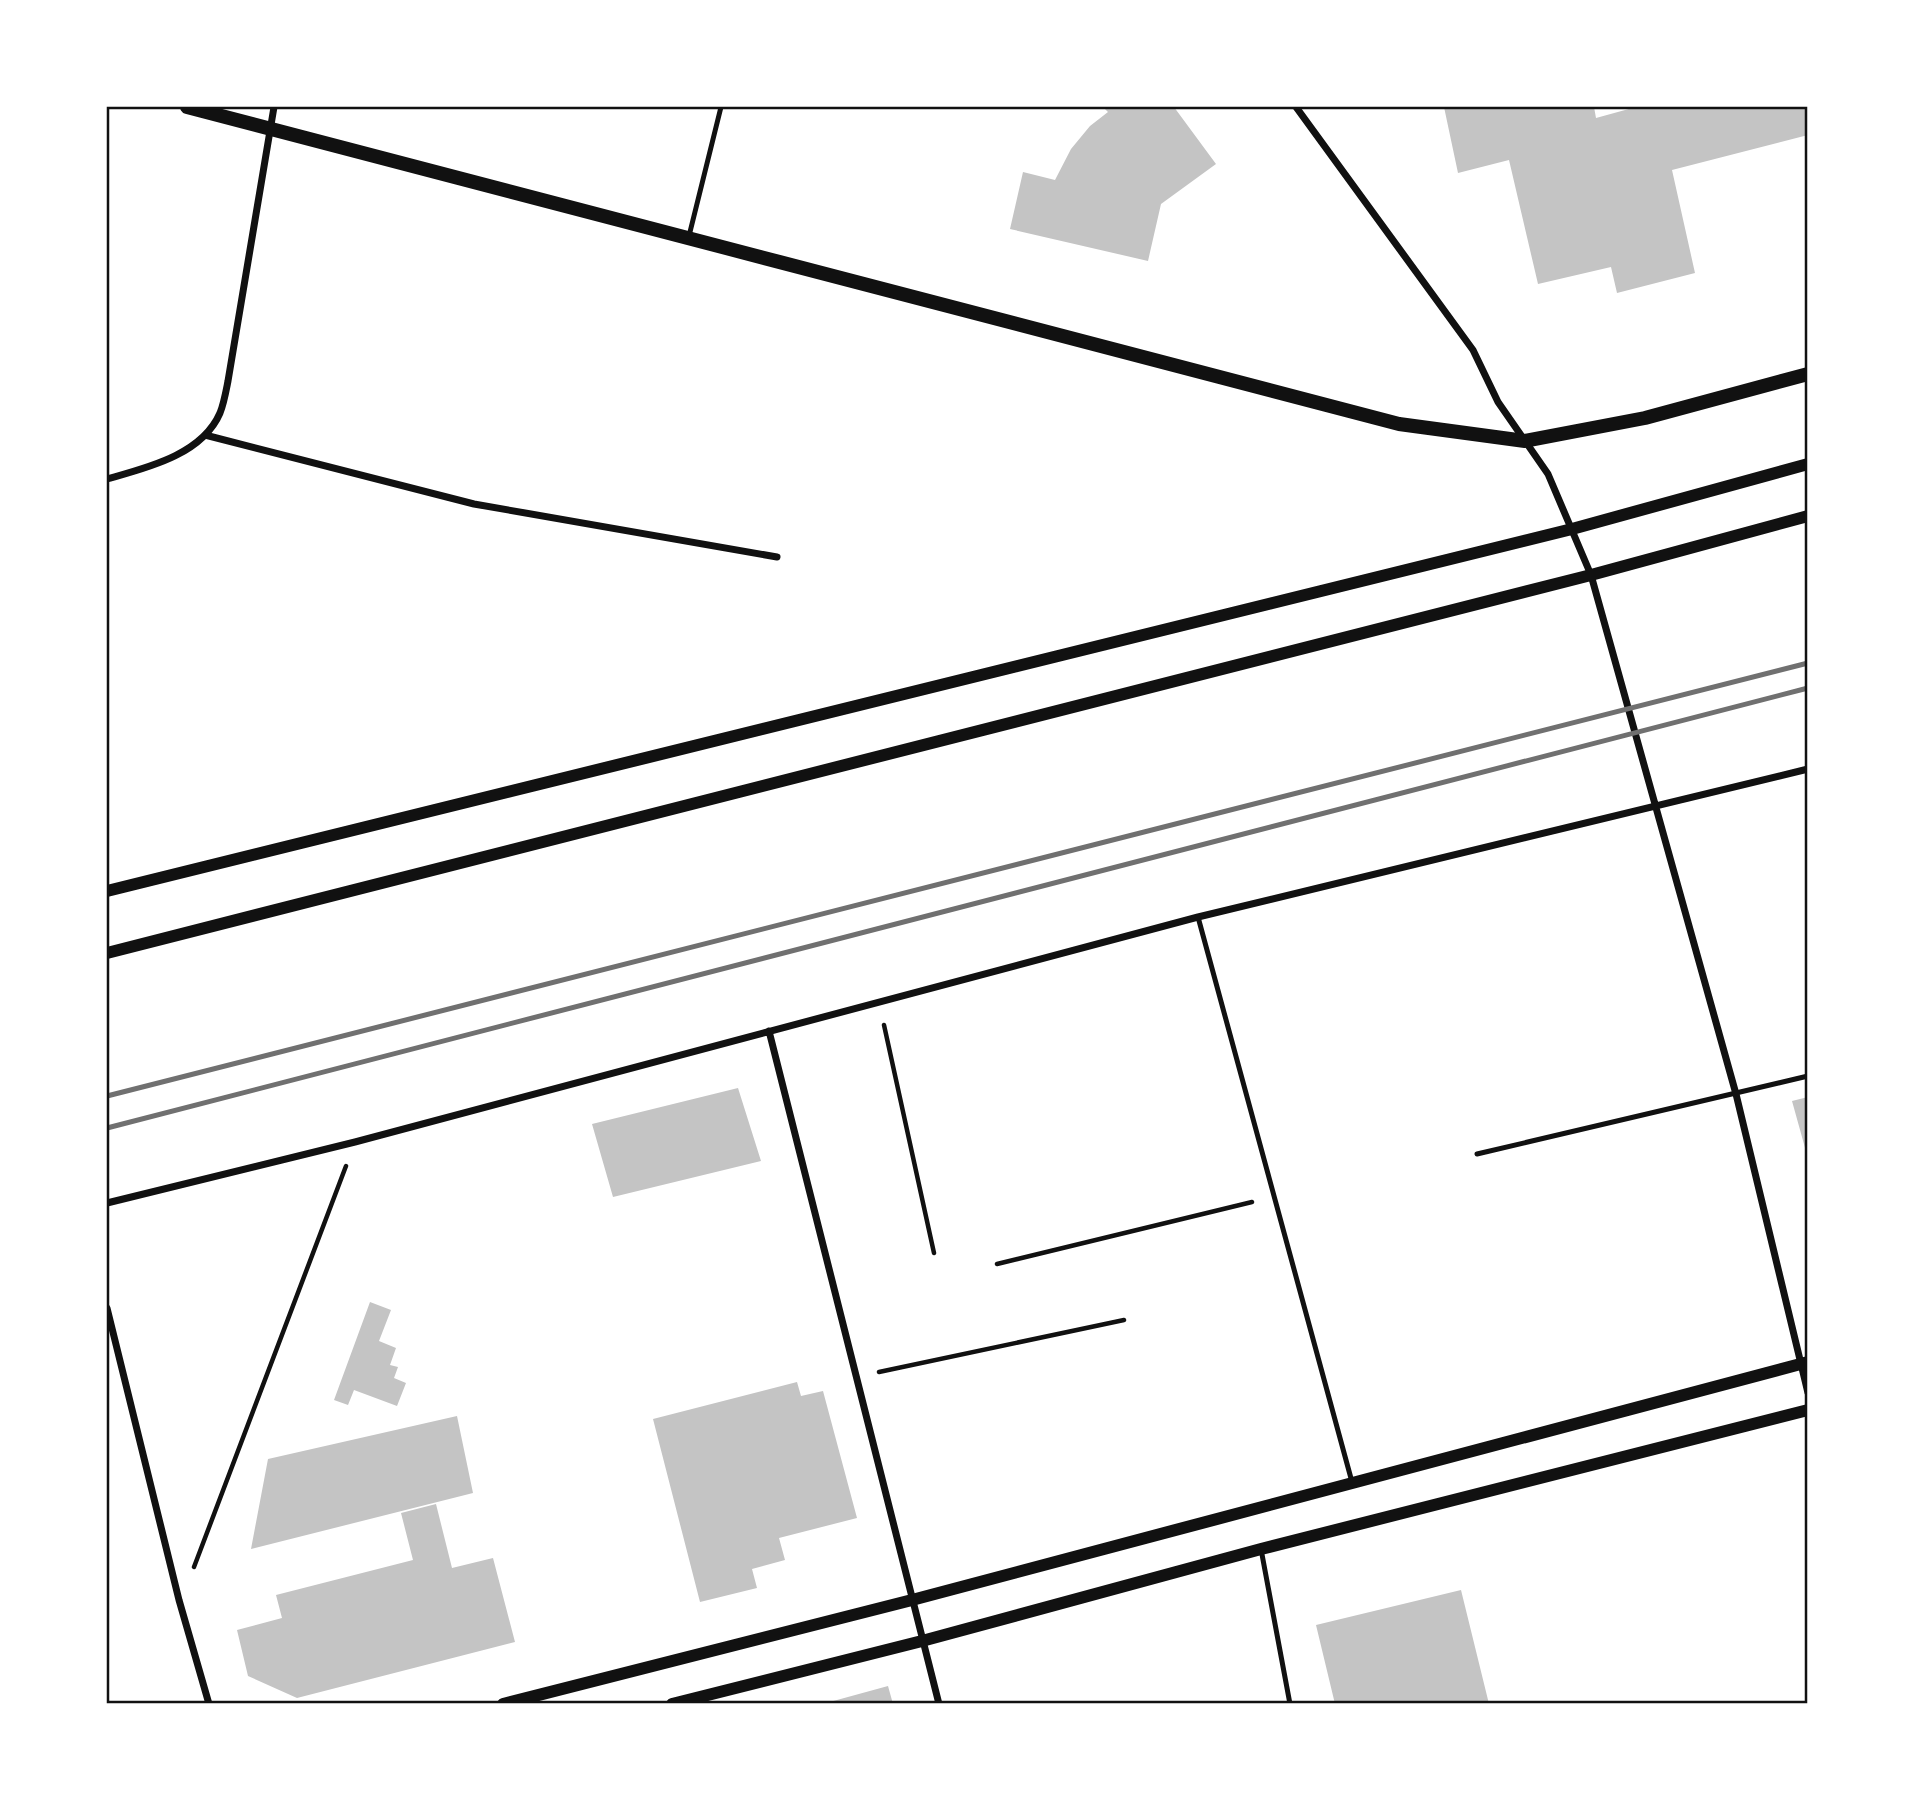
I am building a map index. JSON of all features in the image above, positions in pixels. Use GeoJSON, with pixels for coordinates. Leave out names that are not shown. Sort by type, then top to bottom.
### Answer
{"type":"FeatureCollection","features":[{"type":"Feature","properties":{"kind":"main road"},"geometry":{"type":"LineString","coordinates":[[187,107],[1385,421],[1525,441],[1645,418],[1808,374]]}},
{"type":"Feature","properties":{"kind":"street"},"geometry":{"type":"LineString","coordinates":[[107,479],[184,452],[205,435],[219,414],[228,381],[268,128],[274,107]]}},
{"type":"Feature","properties":{"kind":"street"},"geometry":{"type":"LineString","coordinates":[[1296,107],[1473,350],[1498,402],[1548,474],[1591,575],[1736,1094],[1805,1363],[1808,1393]]}},
{"type":"Feature","properties":{"kind":"street"},"geometry":{"type":"LineString","coordinates":[[205,435],[474,504],[777,557]]}},
{"type":"Feature","properties":{"kind":"street"},"geometry":{"type":"LineString","coordinates":[[107,891],[1572,529],[1808,464]]}},
{"type":"Feature","properties":{"kind":"street"},"geometry":{"type":"LineString","coordinates":[[107,953],[1591,575],[1808,516]]}},
{"type":"Feature","properties":{"kind":"street"},"geometry":{"type":"LineString","coordinates":[[107,1203],[355,1142],[1198,917],[1808,769]]}},
{"type":"Feature","properties":{"kind":"street"},"geometry":{"type":"LineString","coordinates":[[769,1031],[939,1704]]}},
{"type":"Feature","properties":{"kind":"street"},"geometry":{"type":"LineString","coordinates":[[107,1308],[179,1600],[209,1704]]}},
{"type":"Feature","properties":{"kind":"street"},"geometry":{"type":"LineString","coordinates":[[503,1704],[912,1600],[1805,1363]]}},
{"type":"Feature","properties":{"kind":"street"},"geometry":{"type":"LineString","coordinates":[[672,1704],[922,1642],[1261,1549],[1808,1410]]}},
{"type":"Feature","properties":{"kind":"lane"},"geometry":{"type":"LineString","coordinates":[[688,239],[721,107]]}},
{"type":"Feature","properties":{"kind":"lane"},"geometry":{"type":"LineString","coordinates":[[1198,917],[1352,1482]]}},
{"type":"Feature","properties":{"kind":"lane"},"geometry":{"type":"LineString","coordinates":[[1477,1154],[1808,1076]]}},
{"type":"Feature","properties":{"kind":"lane"},"geometry":{"type":"LineString","coordinates":[[1261,1549],[1290,1704]]}},
{"type":"Feature","properties":{"kind":"path"},"geometry":{"type":"LineString","coordinates":[[879,1002],[934,1253]]}},
{"type":"Feature","properties":{"kind":"path"},"geometry":{"type":"LineString","coordinates":[[179,1600],[202,1550],[355,1142]]}},
{"type":"Feature","properties":{"kind":"path"},"geometry":{"type":"LineString","coordinates":[[997,1264],[1273,1196]]}},
{"type":"Feature","properties":{"kind":"path"},"geometry":{"type":"LineString","coordinates":[[856,1377],[1124,1320]]}},
{"type":"Feature","properties":{"kind":"building"},"geometry":{"type":"Polygon","coordinates":[[[1103,107],[1174,107],[1216,164],[1161,204],[1148,261],[1010,229],[1023,172],[1055,180],[1071,149],[1090,126],[1108,112],[1103,107]]]}},
{"type":"Feature","properties":{"kind":"building"},"geometry":{"type":"Polygon","coordinates":[[[1444,107],[1594,107],[1596,118],[1636,107],[1808,107],[1808,135],[1672,170],[1695,273],[1617,293],[1611,267],[1538,284],[1509,160],[1458,173],[1444,107]]]}},
{"type":"Feature","properties":{"kind":"building"},"geometry":{"type":"Polygon","coordinates":[[[738,1088],[761,1161],[613,1197],[592,1124],[738,1088]]]}},
{"type":"Feature","properties":{"kind":"building"},"geometry":{"type":"Polygon","coordinates":[[[1808,1097],[1808,1155],[1807,1155],[1792,1101],[1808,1097]]]}},
{"type":"Feature","properties":{"kind":"building"},"geometry":{"type":"Polygon","coordinates":[[[370,1302],[391,1310],[379,1341],[396,1348],[390,1365],[398,1367],[394,1378],[406,1383],[397,1406],[354,1390],[348,1405],[334,1400],[370,1302]]]}},
{"type":"Feature","properties":{"kind":"building"},"geometry":{"type":"Polygon","coordinates":[[[797,1382],[801,1396],[823,1391],[857,1518],[779,1538],[785,1560],[752,1569],[757,1588],[700,1602],[653,1419],[797,1382]]]}},
{"type":"Feature","properties":{"kind":"building"},"geometry":{"type":"Polygon","coordinates":[[[457,1416],[473,1493],[251,1549],[268,1459],[457,1416]]]}},
{"type":"Feature","properties":{"kind":"building"},"geometry":{"type":"Polygon","coordinates":[[[436,1504],[452,1568],[493,1558],[515,1642],[297,1698],[248,1676],[237,1630],[282,1618],[276,1595],[413,1560],[401,1513],[436,1504]]]}},
{"type":"Feature","properties":{"kind":"building"},"geometry":{"type":"Polygon","coordinates":[[[1461,1590],[1489,1704],[1335,1704],[1316,1625],[1461,1590]]]}},
{"type":"Feature","properties":{"kind":"building"},"geometry":{"type":"Polygon","coordinates":[[[888,1686],[893,1704],[826,1704],[826,1703],[888,1686]]]}},
{"type":"Feature","properties":{"kind":"railway"},"geometry":{"type":"LineString","coordinates":[[107,1096],[1808,663]]}},
{"type":"Feature","properties":{"kind":"railway"},"geometry":{"type":"LineString","coordinates":[[107,1128],[1808,688]]}}]}
